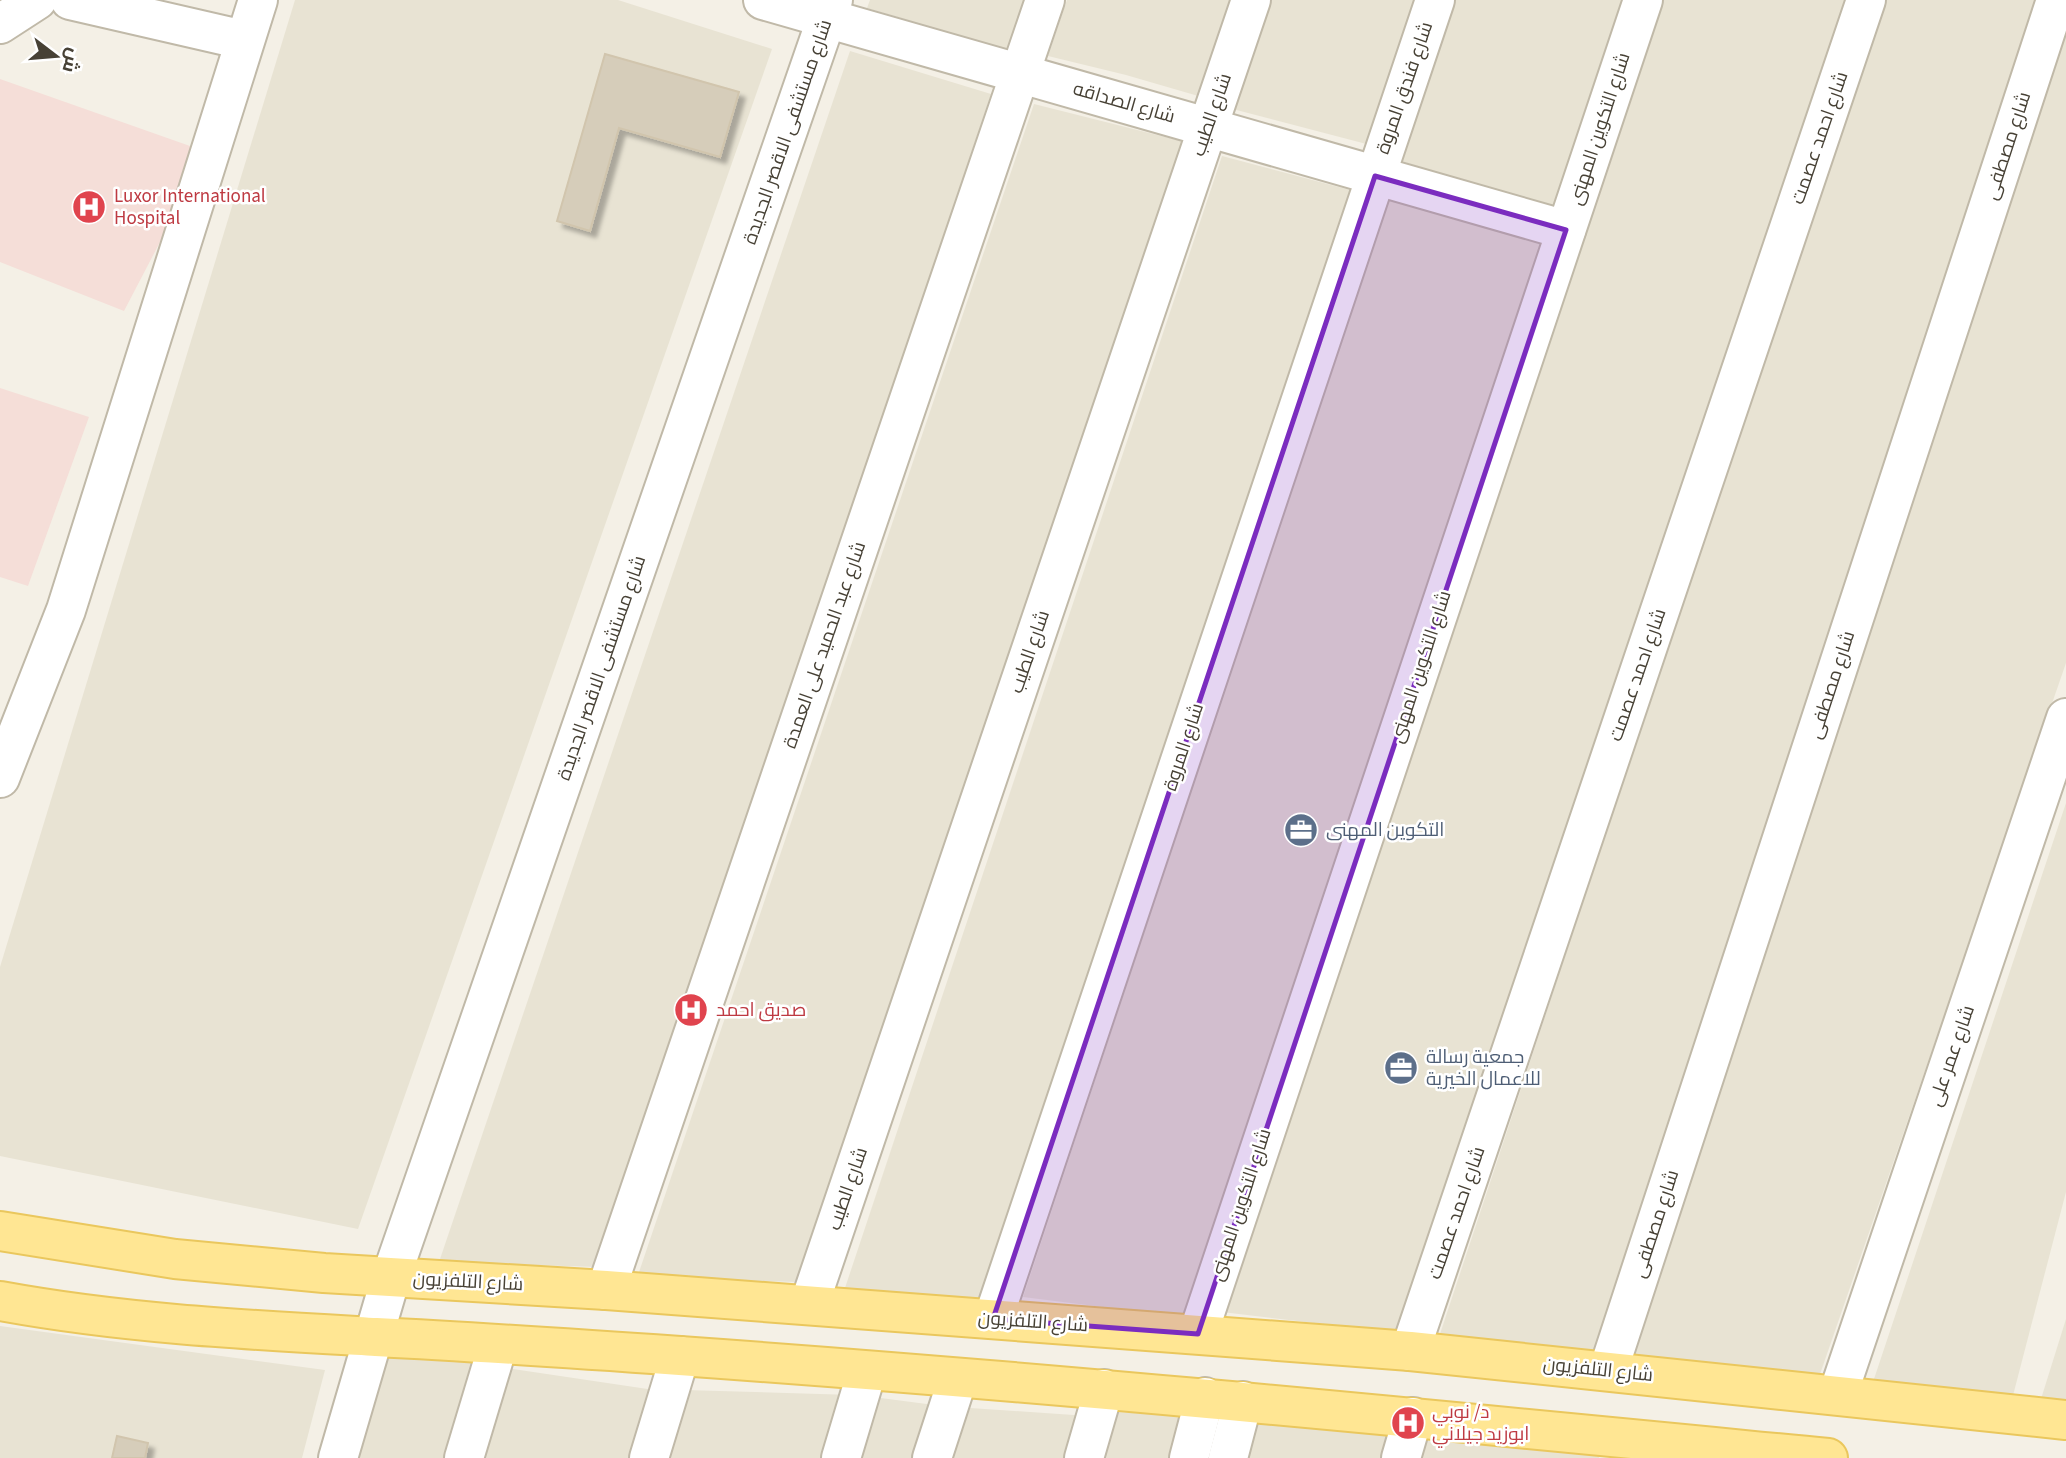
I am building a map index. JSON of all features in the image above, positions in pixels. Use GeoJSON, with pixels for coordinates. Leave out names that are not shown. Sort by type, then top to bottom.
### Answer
{"type":"FeatureCollection","features":[{"type":"Feature","properties":{"kind":"main road","name":"شارع التلفزيون"},"geometry":{"type":"LineString","coordinates":[[0,1231],[174,1259],[1410,1351],[2066,1420]]}},
{"type":"Feature","properties":{"kind":"main road"},"geometry":{"type":"LineString","coordinates":[[446,1341],[461,1281]]}},
{"type":"Feature","properties":{"kind":"main road"},"geometry":{"type":"LineString","coordinates":[[0,1301],[48,1310],[163,1324],[680,1356],[1205,1397],[1413,1417],[1611,1448],[1828,1458]]}},
{"type":"Feature","properties":{"kind":"street"},"geometry":{"type":"LineString","coordinates":[[0,24],[37,0]]}},
{"type":"Feature","properties":{"kind":"street"},"geometry":{"type":"LineString","coordinates":[[70,0],[244,40]]}},
{"type":"Feature","properties":{"kind":"street"},"geometry":{"type":"LineString","coordinates":[[2,765],[66,610],[258,0]]}},
{"type":"Feature","properties":{"kind":"street","name":"شارع الصداقه"},"geometry":{"type":"LineString","coordinates":[[763,0],[830,9],[1020,73],[1566,230]]}},
{"type":"Feature","properties":{"kind":"street","name":"شارع عبد الحميد على العمدة"},"geometry":{"type":"LineString","coordinates":[[606,1290],[1045,0]]}},
{"type":"Feature","properties":{"kind":"street","name":"شارع الطيب"},"geometry":{"type":"LineString","coordinates":[[809,1305],[1251,0]]}},
{"type":"Feature","properties":{"kind":"street","name":"شارع فندق المروة"},"geometry":{"type":"LineString","coordinates":[[1375,176],[1434,0]]}},
{"type":"Feature","properties":{"kind":"street","name":"شارع التكوين المهنى"},"geometry":{"type":"LineString","coordinates":[[1198,1334],[1643,0]]}},
{"type":"Feature","properties":{"kind":"street","name":"شارع احمد عصمت"},"geometry":{"type":"LineString","coordinates":[[1410,1351],[1866,0]]}},
{"type":"Feature","properties":{"kind":"street","name":"شارع مصطفى"},"geometry":{"type":"LineString","coordinates":[[1608,1371],[2056,0]]}},
{"type":"Feature","properties":{"kind":"street","name":"شارع مستشفى الاقصر الجديدة"},"geometry":{"type":"LineString","coordinates":[[338,1458],[391,1277],[830,9]]}},
{"type":"Feature","properties":{"kind":"street","name":"شارع المروة"},"geometry":{"type":"LineString","coordinates":[[993,1319],[1375,176]]}},
{"type":"Feature","properties":{"kind":"street","name":"شارع عمر على"},"geometry":{"type":"LineString","coordinates":[[1838,1394],[2066,718]]}},
{"type":"Feature","properties":{"kind":"street"},"geometry":{"type":"LineString","coordinates":[[464,1458],[498,1345]]}},
{"type":"Feature","properties":{"kind":"street"},"geometry":{"type":"LineString","coordinates":[[649,1458],[680,1356]]}},
{"type":"Feature","properties":{"kind":"street"},"geometry":{"type":"LineString","coordinates":[[841,1458],[867,1371]]}},
{"type":"Feature","properties":{"kind":"street"},"geometry":{"type":"LineString","coordinates":[[932,1458],[958,1378]]}},
{"type":"Feature","properties":{"kind":"street"},"geometry":{"type":"LineString","coordinates":[[1084,1458],[1104,1390]]}},
{"type":"Feature","properties":{"kind":"street"},"geometry":{"type":"LineString","coordinates":[[1189,1458],[1205,1397]]}},
{"type":"Feature","properties":{"kind":"street"},"geometry":{"type":"LineString","coordinates":[[1228,1458],[1243,1401]]}},
{"type":"Feature","properties":{"kind":"street"},"geometry":{"type":"LineString","coordinates":[[1401,1458],[1413,1417]]}},
{"type":"Feature","properties":{"kind":"highlighted area"},"geometry":{"type":"Polygon","coordinates":[[[1375,176],[1566,230],[1198,1334],[993,1319],[1375,176]]]}},
{"type":"Feature","properties":{"kind":"shaded area"},"geometry":{"type":"Polygon","coordinates":[[[295,0],[618,0],[772,49],[358,1229],[0,1156],[0,967],[295,0]]]}},
{"type":"Feature","properties":{"kind":"shaded area"},"geometry":{"type":"Polygon","coordinates":[[[870,0],[1033,0],[1015,52],[867,8],[870,0]]]}},
{"type":"Feature","properties":{"kind":"shaded area"},"geometry":{"type":"Polygon","coordinates":[[[1067,0],[1246,0],[1212,100],[1048,56],[1067,0]]]}},
{"type":"Feature","properties":{"kind":"shaded area"},"geometry":{"type":"Polygon","coordinates":[[[1262,0],[1423,0],[1374,146],[1225,107],[1262,0]]]}},
{"type":"Feature","properties":{"kind":"shaded area"},"geometry":{"type":"Polygon","coordinates":[[[1450,0],[1628,0],[1558,211],[1395,159],[1450,0]]]}},
{"type":"Feature","properties":{"kind":"shaded area"},"geometry":{"type":"Polygon","coordinates":[[[1659,0],[1849,0],[1405,1334],[1222,1312],[1659,0]]]}},
{"type":"Feature","properties":{"kind":"shaded area"},"geometry":{"type":"Polygon","coordinates":[[[1881,0],[2040,0],[1600,1353],[1439,1337],[1881,0]]]}},
{"type":"Feature","properties":{"kind":"shaded area"},"geometry":{"type":"Polygon","coordinates":[[[2066,34],[2066,663],[1818,1380],[1630,1354],[2066,34]]]}},
{"type":"Feature","properties":{"kind":"shaded area"},"geometry":{"type":"Polygon","coordinates":[[[850,51],[991,94],[598,1267],[439,1262],[850,51]]]}},
{"type":"Feature","properties":{"kind":"shaded area","name":"Luxor International Hospital"},"geometry":{"type":"Polygon","coordinates":[[[0,79],[207,152],[124,311],[0,262],[0,79]]]}},
{"type":"Feature","properties":{"kind":"shaded area"},"geometry":{"type":"Polygon","coordinates":[[[1034,104],[1189,143],[798,1282],[637,1278],[1034,104]]]}},
{"type":"Feature","properties":{"kind":"shaded area"},"geometry":{"type":"Polygon","coordinates":[[[1222,156],[1365,194],[989,1311],[842,1297],[1222,156]]]}},
{"type":"Feature","properties":{"kind":"shaded area"},"geometry":{"type":"Polygon","coordinates":[[[1388,198],[1543,238],[1190,1318],[1023,1297],[1388,198]]]}},
{"type":"Feature","properties":{"kind":"shaded area"},"geometry":{"type":"Polygon","coordinates":[[[0,388],[89,417],[28,586],[0,577],[0,388]]]}},
{"type":"Feature","properties":{"kind":"shaded area"},"geometry":{"type":"Polygon","coordinates":[[[2066,803],[2066,1192],[2010,1407],[1873,1382],[2066,803]]]}},
{"type":"Feature","properties":{"kind":"shaded area"},"geometry":{"type":"Polygon","coordinates":[[[2066,1319],[2066,1403],[2041,1399],[2066,1319]]]}},
{"type":"Feature","properties":{"kind":"shaded area"},"geometry":{"type":"Polygon","coordinates":[[[0,1326],[325,1370],[302,1458],[0,1458],[0,1326]]]}},
{"type":"Feature","properties":{"kind":"shaded area"},"geometry":{"type":"Polygon","coordinates":[[[391,1349],[482,1357],[454,1458],[353,1458],[391,1349]]]}},
{"type":"Feature","properties":{"kind":"shaded area"},"geometry":{"type":"Polygon","coordinates":[[[506,1368],[661,1391],[641,1458],[478,1458],[506,1368]]]}},
{"type":"Feature","properties":{"kind":"shaded area"},"geometry":{"type":"Polygon","coordinates":[[[684,1390],[853,1395],[834,1458],[664,1458],[684,1390]]]}},
{"type":"Feature","properties":{"kind":"shaded area"},"geometry":{"type":"Polygon","coordinates":[[[873,1397],[942,1406],[924,1458],[854,1458],[873,1397]]]}},
{"type":"Feature","properties":{"kind":"shaded area"},"geometry":{"type":"Polygon","coordinates":[[[970,1408],[1088,1416],[1076,1458],[953,1458],[970,1408]]]}},
{"type":"Feature","properties":{"kind":"shaded area"},"geometry":{"type":"Polygon","coordinates":[[[1116,1412],[1225,1418],[1215,1458],[1102,1458],[1116,1412]]]}},
{"type":"Feature","properties":{"kind":"shaded area"},"geometry":{"type":"Polygon","coordinates":[[[1251,1421],[1396,1431],[1389,1458],[1242,1458],[1251,1421]]]}},
{"type":"Feature","properties":{"kind":"shaded area"},"geometry":{"type":"Polygon","coordinates":[[[1421,1423],[1604,1441],[1599,1458],[1412,1458],[1421,1423]]]}},
{"type":"Feature","properties":{"kind":"building"},"geometry":{"type":"Polygon","coordinates":[[[605,54],[739,92],[720,157],[619,128],[590,231],[557,221],[605,54]]]}},
{"type":"Feature","properties":{"kind":"building"},"geometry":{"type":"Polygon","coordinates":[[[117,1436],[148,1443],[145,1458],[112,1458],[117,1436]]]}},
{"type":"Feature","properties":{"kind":"place","name":"Luxor International Hospital"},"geometry":{"type":"Point","coordinates":[89,207]}},
{"type":"Feature","properties":{"kind":"place","name":"التكوين المهنى"},"geometry":{"type":"Point","coordinates":[1301,830]}},
{"type":"Feature","properties":{"kind":"place","name":"صديق احمد"},"geometry":{"type":"Point","coordinates":[691,1010]}},
{"type":"Feature","properties":{"kind":"place","name":"جمعية رسالة للاعمال الخيرية"},"geometry":{"type":"Point","coordinates":[1401,1068]}},
{"type":"Feature","properties":{"kind":"place","name":"د/ نوبي ابوزيد جيلاني"},"geometry":{"type":"Point","coordinates":[1408,1423]}}]}
